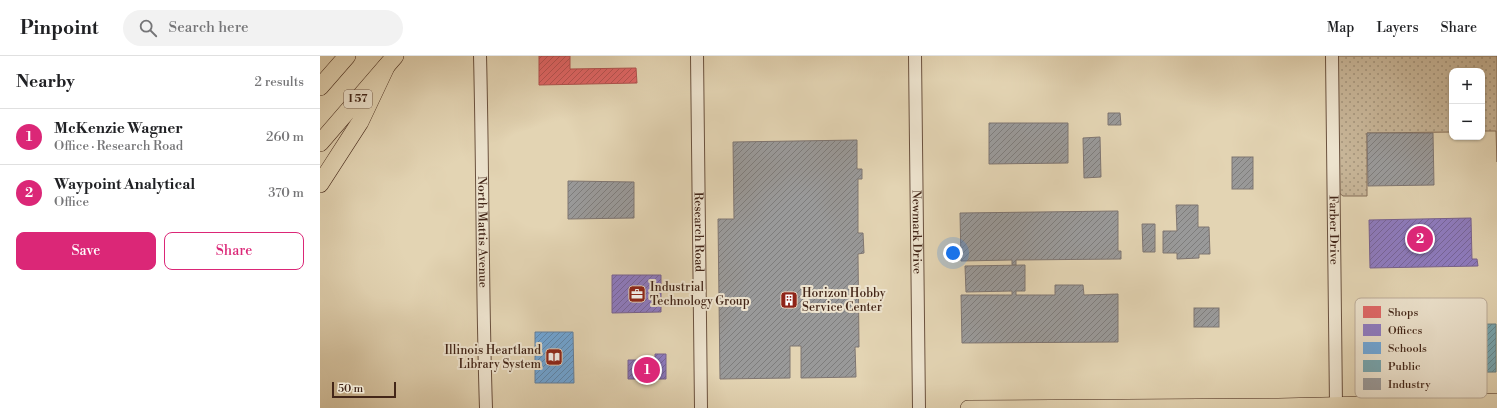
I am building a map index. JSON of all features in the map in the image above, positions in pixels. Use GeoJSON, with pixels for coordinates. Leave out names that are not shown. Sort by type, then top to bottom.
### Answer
{"type":"FeatureCollection","features":[{"type":"Feature","properties":{"kind":"highway"},"geometry":{"type":"LineString","coordinates":[[320,87],[347,56]]}},
{"type":"Feature","properties":{"kind":"highway"},"geometry":{"type":"LineString","coordinates":[[320,184],[360,122],[391,61]]}},
{"type":"Feature","properties":{"kind":"highway","name":"I 57"},"geometry":{"type":"LineString","coordinates":[[320,143],[391,61]]}},
{"type":"Feature","properties":{"kind":"main road"},"geometry":{"type":"LineString","coordinates":[[968,408],[1336,405],[1497,401]]}},
{"type":"Feature","properties":{"kind":"street","name":"North Mattis Avenue"},"geometry":{"type":"LineString","coordinates":[[480,56],[483,162],[482,254],[486,408]]}},
{"type":"Feature","properties":{"kind":"street","name":"Research Road"},"geometry":{"type":"LineString","coordinates":[[697,56],[701,408]]}},
{"type":"Feature","properties":{"kind":"street","name":"Newmark Drive"},"geometry":{"type":"LineString","coordinates":[[915,56],[919,408]]}},
{"type":"Feature","properties":{"kind":"street","name":"Farber Drive"},"geometry":{"type":"LineString","coordinates":[[1332,56],[1336,405]]}},
{"type":"Feature","properties":{"kind":"shaded area"},"geometry":{"type":"Polygon","coordinates":[[[1337,56],[1497,56],[1497,162],[1496,131],[1485,131],[1485,68],[1449,68],[1449,132],[1367,133],[1367,196],[1343,196],[1338,192],[1337,56]]]}},
{"type":"Feature","properties":{"kind":"building: Shops"},"geometry":{"type":"Polygon","coordinates":[[[539,56],[570,56],[570,69],[636,68],[637,83],[539,85],[539,56]]]}},
{"type":"Feature","properties":{"kind":"building: Offices"},"geometry":{"type":"Polygon","coordinates":[[[1471,218],[1472,259],[1477,259],[1478,266],[1370,268],[1369,220],[1471,218]]]}},
{"type":"Feature","properties":{"kind":"building: Offices","name":"Industrial Technology Group"},"geometry":{"type":"Polygon","coordinates":[[[612,275],[661,275],[661,312],[612,313],[612,275]]]}},
{"type":"Feature","properties":{"kind":"building: Offices"},"geometry":{"type":"Polygon","coordinates":[[[655,354],[666,354],[666,379],[628,379],[628,360],[655,360],[655,354]]]}},
{"type":"Feature","properties":{"kind":"building: Schools","name":"Illinois Heartland Library System"},"geometry":{"type":"Polygon","coordinates":[[[535,332],[573,332],[574,383],[535,383],[535,332]]]}},
{"type":"Feature","properties":{"kind":"building: Public"},"geometry":{"type":"Polygon","coordinates":[[[1487,324],[1496,324],[1496,372],[1487,372],[1487,324]]]}},
{"type":"Feature","properties":{"kind":"building: Industry"},"geometry":{"type":"Polygon","coordinates":[[[1108,113],[1120,113],[1121,125],[1108,125],[1108,113]]]}},
{"type":"Feature","properties":{"kind":"building: Industry"},"geometry":{"type":"Polygon","coordinates":[[[989,123],[1068,123],[1068,163],[989,164],[989,123]]]}},
{"type":"Feature","properties":{"kind":"building: Industry"},"geometry":{"type":"Polygon","coordinates":[[[1367,133],[1433,133],[1434,185],[1368,186],[1367,133]]]}},
{"type":"Feature","properties":{"kind":"building: Industry"},"geometry":{"type":"Polygon","coordinates":[[[1100,137],[1101,177],[1084,178],[1083,138],[1100,137]]]}},
{"type":"Feature","properties":{"kind":"building: Industry","name":"Horizon Hobby Service Center"},"geometry":{"type":"Polygon","coordinates":[[[857,140],[857,169],[862,169],[862,179],[858,179],[858,233],[863,233],[864,253],[858,254],[859,347],[855,347],[856,377],[801,378],[801,346],[790,346],[790,378],[720,379],[718,219],[734,219],[733,142],[857,140]]]}},
{"type":"Feature","properties":{"kind":"building: Industry"},"geometry":{"type":"Polygon","coordinates":[[[1232,157],[1253,157],[1253,189],[1232,189],[1232,157]]]}},
{"type":"Feature","properties":{"kind":"building: Industry"},"geometry":{"type":"Polygon","coordinates":[[[568,181],[634,182],[634,218],[568,219],[568,181]]]}},
{"type":"Feature","properties":{"kind":"building: Industry"},"geometry":{"type":"Polygon","coordinates":[[[1176,205],[1198,205],[1198,227],[1209,227],[1210,254],[1199,254],[1199,258],[1177,259],[1177,253],[1163,253],[1163,231],[1177,231],[1176,205]]]}},
{"type":"Feature","properties":{"kind":"building: Industry"},"geometry":{"type":"Polygon","coordinates":[[[1118,211],[1118,251],[1121,251],[1121,259],[1016,260],[1016,265],[1012,265],[1012,260],[961,261],[960,213],[1118,211]]]}},
{"type":"Feature","properties":{"kind":"building: Industry"},"geometry":{"type":"Polygon","coordinates":[[[1142,224],[1155,224],[1155,252],[1143,252],[1142,224]]]}},
{"type":"Feature","properties":{"kind":"building: Industry"},"geometry":{"type":"Polygon","coordinates":[[[1025,265],[1025,291],[1016,291],[1016,295],[1055,295],[1055,285],[1083,285],[1084,295],[1118,294],[1118,342],[962,343],[961,295],[1012,295],[1012,291],[966,292],[965,266],[1025,265]]]}},
{"type":"Feature","properties":{"kind":"building: Industry"},"geometry":{"type":"Polygon","coordinates":[[[1194,308],[1219,308],[1219,327],[1194,327],[1194,308]]]}},
{"type":"Feature","properties":{"kind":"place","name":"Waypoint Analytical"},"geometry":{"type":"Point","coordinates":[1420,239]}},
{"type":"Feature","properties":{"kind":"place","name":"Industrial Technology Group"},"geometry":{"type":"Point","coordinates":[637,294]}},
{"type":"Feature","properties":{"kind":"place","name":"Horizon Hobby Service Center"},"geometry":{"type":"Point","coordinates":[789,300]}},
{"type":"Feature","properties":{"kind":"place","name":"Illinois Heartland Library System"},"geometry":{"type":"Point","coordinates":[554,357]}},
{"type":"Feature","properties":{"kind":"place","name":"McKenzie Wagner"},"geometry":{"type":"Point","coordinates":[647,370]}}]}
